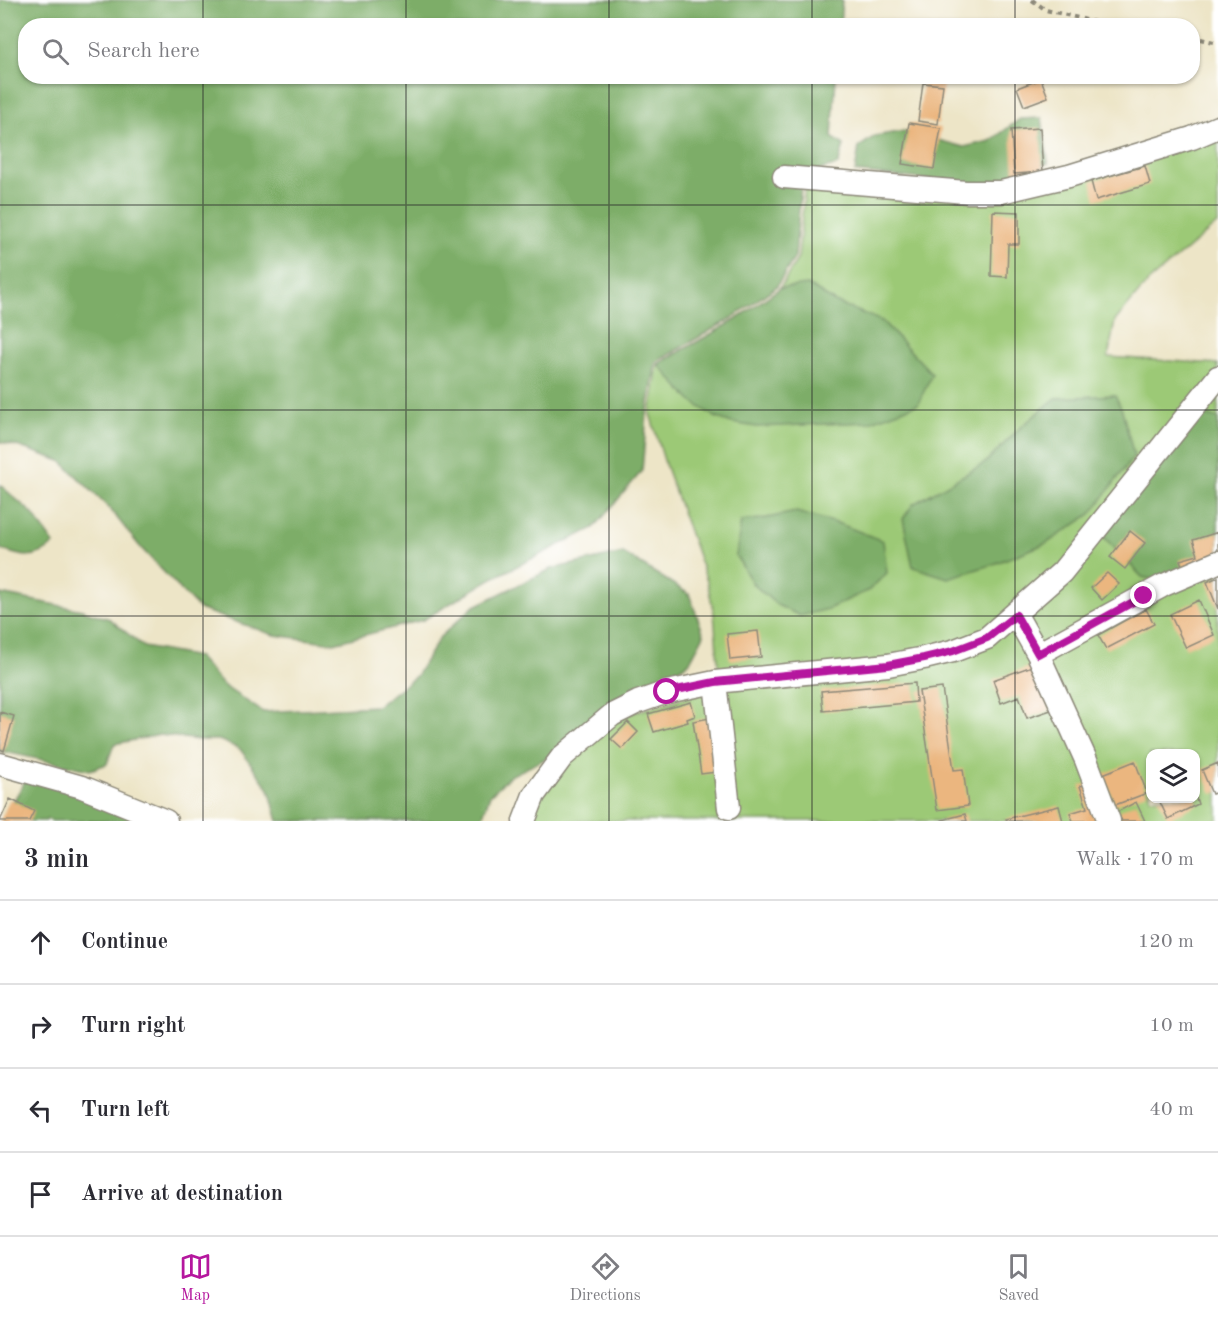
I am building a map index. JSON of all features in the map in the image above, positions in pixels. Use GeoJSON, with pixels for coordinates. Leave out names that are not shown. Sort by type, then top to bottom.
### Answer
{"type":"FeatureCollection","features":[{"type":"Feature","properties":{"kind":"street"},"geometry":{"type":"LineString","coordinates":[[784,177],[966,192],[1001,192],[1069,176],[1192,138],[1218,127]]}},
{"type":"Feature","properties":{"kind":"street"},"geometry":{"type":"LineString","coordinates":[[524,821],[534,795],[562,757],[612,715],[652,697],[715,682],[888,665],[953,651],[987,638],[1016,615],[1062,572],[1218,377]]}},
{"type":"Feature","properties":{"kind":"street"},"geometry":{"type":"LineString","coordinates":[[1038,654],[1164,585],[1218,562]]}},
{"type":"Feature","properties":{"kind":"street"},"geometry":{"type":"LineString","coordinates":[[1016,615],[1038,654],[1086,760],[1109,821]]}},
{"type":"Feature","properties":{"kind":"street"},"geometry":{"type":"LineString","coordinates":[[715,682],[729,808]]}},
{"type":"Feature","properties":{"kind":"street"},"geometry":{"type":"LineString","coordinates":[[0,764],[82,787],[166,821]]}},
{"type":"Feature","properties":{"kind":"path"},"geometry":{"type":"LineString","coordinates":[[1032,0],[1046,10],[1078,18]]}},
{"type":"Feature","properties":{"kind":"path"},"geometry":{"type":"LineString","coordinates":[[1200,39],[1218,43]]}},
{"type":"Feature","properties":{"kind":"green space"},"geometry":{"type":"Polygon","coordinates":[[[0,0],[842,0],[841,18],[18,18],[18,84],[836,84],[832,137],[844,145],[838,165],[802,175],[795,257],[777,286],[732,318],[656,362],[647,414],[642,471],[594,528],[491,579],[423,620],[334,643],[274,635],[199,609],[141,548],[110,509],[61,461],[0,442],[0,0]]]}},
{"type":"Feature","properties":{"kind":"green space"},"geometry":{"type":"Polygon","coordinates":[[[1042,118],[1048,163],[996,187],[855,172],[859,147],[875,136],[904,131],[964,147],[990,141],[1020,119],[1042,118]]]}},
{"type":"Feature","properties":{"kind":"green space"},"geometry":{"type":"Polygon","coordinates":[[[1218,127],[1218,223],[1148,282],[1115,321],[1108,357],[1218,364],[1218,821],[523,821],[566,757],[612,719],[720,687],[714,613],[707,581],[666,467],[650,414],[658,364],[734,321],[780,288],[798,258],[806,178],[1001,192],[1218,127]]]}},
{"type":"Feature","properties":{"kind":"green space"},"geometry":{"type":"Polygon","coordinates":[[[808,285],[835,302],[882,321],[932,374],[918,404],[869,422],[757,427],[732,423],[715,417],[690,400],[658,364],[734,321],[780,288],[808,285]]]}},
{"type":"Feature","properties":{"kind":"green space"},"geometry":{"type":"Polygon","coordinates":[[[1115,395],[1122,410],[1134,456],[1091,514],[1047,543],[991,565],[948,578],[913,567],[903,519],[913,504],[985,463],[1022,426],[1056,398],[1115,395]]]}},
{"type":"Feature","properties":{"kind":"green space"},"geometry":{"type":"Polygon","coordinates":[[[1197,412],[1218,419],[1218,565],[1172,584],[1142,577],[1101,534],[1197,412]]]}},
{"type":"Feature","properties":{"kind":"green space"},"geometry":{"type":"Polygon","coordinates":[[[0,485],[32,513],[54,544],[41,553],[28,556],[0,549],[0,485]]]}},
{"type":"Feature","properties":{"kind":"green space"},"geometry":{"type":"Polygon","coordinates":[[[796,512],[840,524],[883,541],[887,573],[869,590],[828,609],[800,616],[777,605],[753,584],[736,556],[741,521],[796,512]]]}},
{"type":"Feature","properties":{"kind":"green space"},"geometry":{"type":"Polygon","coordinates":[[[623,553],[689,594],[704,635],[689,663],[628,698],[549,757],[510,776],[490,795],[481,821],[278,821],[269,789],[240,749],[219,740],[160,735],[114,744],[107,764],[90,770],[0,751],[0,594],[82,610],[110,619],[144,647],[198,657],[224,686],[263,712],[377,706],[416,676],[440,637],[473,607],[551,569],[623,553]]]}},
{"type":"Feature","properties":{"kind":"green space"},"geometry":{"type":"Polygon","coordinates":[[[28,776],[155,821],[52,821],[47,819],[46,821],[2,821],[28,776]]]}},
{"type":"Feature","properties":{"kind":"building"},"geometry":{"type":"Polygon","coordinates":[[[923,84],[943,85],[938,124],[918,121],[923,84]]]}},
{"type":"Feature","properties":{"kind":"building"},"geometry":{"type":"Polygon","coordinates":[[[1028,84],[1043,84],[1048,97],[1024,106],[1017,88],[1028,84]]]}},
{"type":"Feature","properties":{"kind":"building"},"geometry":{"type":"Polygon","coordinates":[[[909,123],[941,128],[934,169],[902,164],[909,123]]]}},
{"type":"Feature","properties":{"kind":"building"},"geometry":{"type":"Polygon","coordinates":[[[1040,128],[1043,172],[1014,174],[1011,130],[1040,128]]]}},
{"type":"Feature","properties":{"kind":"building"},"geometry":{"type":"Polygon","coordinates":[[[1145,166],[1150,184],[1096,200],[1091,181],[1145,166]]]}},
{"type":"Feature","properties":{"kind":"building"},"geometry":{"type":"Polygon","coordinates":[[[993,211],[1019,212],[1019,244],[1008,244],[1007,277],[991,276],[993,211]]]}},
{"type":"Feature","properties":{"kind":"building"},"geometry":{"type":"Polygon","coordinates":[[[1130,531],[1145,543],[1125,569],[1110,557],[1130,531]]]}},
{"type":"Feature","properties":{"kind":"building"},"geometry":{"type":"Polygon","coordinates":[[[1218,532],[1218,560],[1184,571],[1180,560],[1198,555],[1193,540],[1218,532]]]}},
{"type":"Feature","properties":{"kind":"building"},"geometry":{"type":"Polygon","coordinates":[[[1107,573],[1119,584],[1102,600],[1091,588],[1107,573]]]}},
{"type":"Feature","properties":{"kind":"building"},"geometry":{"type":"Polygon","coordinates":[[[1218,577],[1218,609],[1207,582],[1218,577]]]}},
{"type":"Feature","properties":{"kind":"building"},"geometry":{"type":"Polygon","coordinates":[[[1199,600],[1214,635],[1186,648],[1170,614],[1199,600]]]}},
{"type":"Feature","properties":{"kind":"building"},"geometry":{"type":"Polygon","coordinates":[[[1146,609],[1154,624],[1106,649],[1098,635],[1146,609]]]}},
{"type":"Feature","properties":{"kind":"building"},"geometry":{"type":"Polygon","coordinates":[[[758,631],[761,657],[730,660],[727,634],[758,631]]]}},
{"type":"Feature","properties":{"kind":"building"},"geometry":{"type":"Polygon","coordinates":[[[1035,665],[1051,710],[1027,718],[1019,696],[1001,703],[993,680],[1035,665]]]}},
{"type":"Feature","properties":{"kind":"building"},"geometry":{"type":"Polygon","coordinates":[[[915,683],[916,702],[823,711],[821,691],[915,683]]]}},
{"type":"Feature","properties":{"kind":"building"},"geometry":{"type":"Polygon","coordinates":[[[942,688],[954,770],[963,769],[968,806],[937,810],[919,691],[942,688]]]}},
{"type":"Feature","properties":{"kind":"building"},"geometry":{"type":"Polygon","coordinates":[[[691,702],[695,716],[687,719],[688,722],[654,732],[648,714],[691,702]]]}},
{"type":"Feature","properties":{"kind":"building"},"geometry":{"type":"Polygon","coordinates":[[[0,712],[14,716],[4,751],[0,749],[0,712]]]}},
{"type":"Feature","properties":{"kind":"building"},"geometry":{"type":"Polygon","coordinates":[[[716,717],[724,771],[701,774],[693,721],[716,717]]]}},
{"type":"Feature","properties":{"kind":"building"},"geometry":{"type":"Polygon","coordinates":[[[628,722],[638,732],[622,749],[611,739],[628,722]]]}},
{"type":"Feature","properties":{"kind":"building"},"geometry":{"type":"Polygon","coordinates":[[[1135,761],[1146,793],[1115,805],[1103,774],[1135,761]]]}},
{"type":"Feature","properties":{"kind":"building"},"geometry":{"type":"Polygon","coordinates":[[[1218,763],[1218,792],[1212,794],[1202,770],[1218,763]]]}},
{"type":"Feature","properties":{"kind":"building"},"geometry":{"type":"Polygon","coordinates":[[[1091,783],[1103,821],[1073,821],[1070,813],[1087,808],[1080,786],[1091,783]]]}},
{"type":"Feature","properties":{"kind":"building"},"geometry":{"type":"Polygon","coordinates":[[[10,799],[34,811],[29,821],[0,821],[10,799]]]}},
{"type":"Feature","properties":{"kind":"building"},"geometry":{"type":"Polygon","coordinates":[[[1136,802],[1145,821],[1122,821],[1117,812],[1136,802]]]}},
{"type":"Feature","properties":{"kind":"building"},"geometry":{"type":"Polygon","coordinates":[[[1160,803],[1198,803],[1198,804],[1168,819],[1160,803]]]}},
{"type":"Feature","properties":{"kind":"building"},"geometry":{"type":"Polygon","coordinates":[[[1059,806],[1063,821],[1007,821],[1006,819],[1059,806]]]}},
{"type":"Feature","properties":{"kind":"building"},"geometry":{"type":"Polygon","coordinates":[[[965,814],[967,821],[942,821],[942,820],[965,814]]]}},
{"type":"Feature","properties":{"kind":"route"},"geometry":{"type":"LineString","coordinates":[[667,692],[715,682],[888,665],[924,658],[953,651],[987,638],[1016,615],[1038,654],[1144,596]]}}]}
